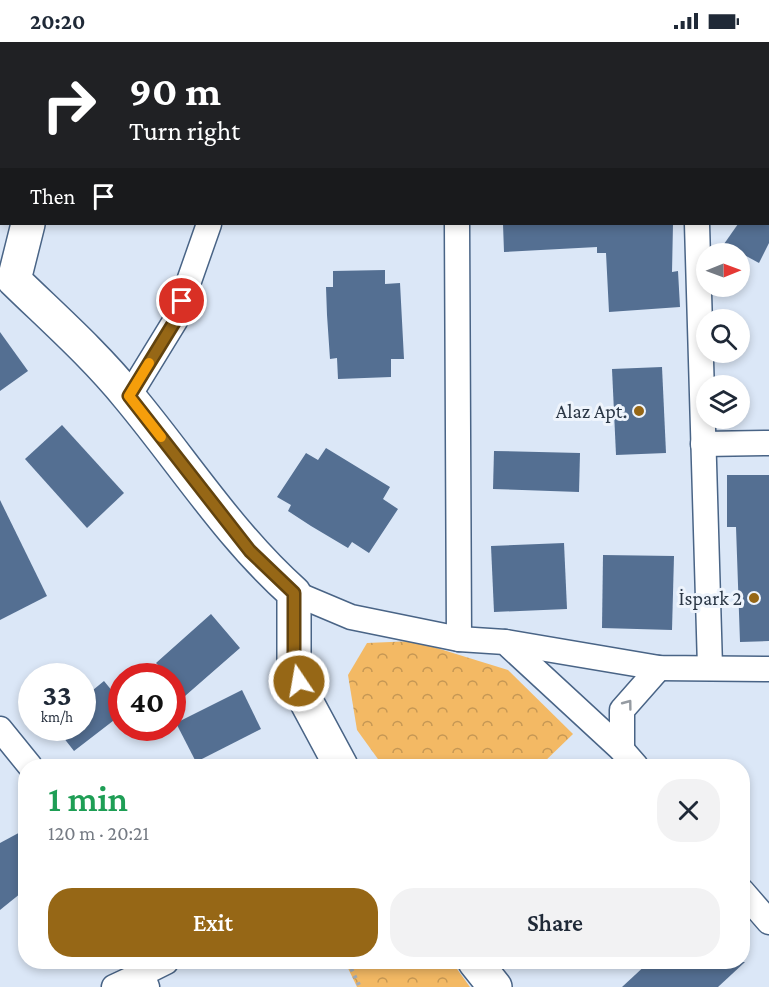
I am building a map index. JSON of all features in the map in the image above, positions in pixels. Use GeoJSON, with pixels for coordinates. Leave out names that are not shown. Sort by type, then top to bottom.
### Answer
{"type":"FeatureCollection","features":[{"type":"Feature","properties":{"kind":"street"},"geometry":{"type":"LineString","coordinates":[[28,225],[7,275],[87,349],[129,396],[250,551],[294,593],[351,617],[459,639],[505,642],[658,668],[769,669]]}},
{"type":"Feature","properties":{"kind":"street"},"geometry":{"type":"LineString","coordinates":[[129,396],[175,321],[209,225]]}},
{"type":"Feature","properties":{"kind":"street"},"geometry":{"type":"LineString","coordinates":[[457,225],[459,639]]}},
{"type":"Feature","properties":{"kind":"street"},"geometry":{"type":"LineString","coordinates":[[697,225],[710,667]]}},
{"type":"Feature","properties":{"kind":"street"},"geometry":{"type":"LineString","coordinates":[[703,444],[769,443]]}},
{"type":"Feature","properties":{"kind":"street"},"geometry":{"type":"LineString","coordinates":[[294,593],[294,663],[305,699],[337,759]]}},
{"type":"Feature","properties":{"kind":"street"},"geometry":{"type":"LineString","coordinates":[[505,642],[629,758]]}},
{"type":"Feature","properties":{"kind":"street"},"geometry":{"type":"LineString","coordinates":[[629,758],[622,710],[658,668]]}},
{"type":"Feature","properties":{"kind":"street"},"geometry":{"type":"LineString","coordinates":[[0,729],[24,759]]}},
{"type":"Feature","properties":{"kind":"street"},"geometry":{"type":"LineString","coordinates":[[750,900],[769,922]]}},
{"type":"Feature","properties":{"kind":"street"},"geometry":{"type":"LineString","coordinates":[[481,969],[495,987]]}},
{"type":"Feature","properties":{"kind":"street"},"geometry":{"type":"LineString","coordinates":[[114,987],[142,974]]}},
{"type":"Feature","properties":{"kind":"path"},"geometry":{"type":"LineString","coordinates":[[351,969],[360,987]]}},
{"type":"Feature","properties":{"kind":"green space"},"geometry":{"type":"Polygon","coordinates":[[[414,641],[508,670],[573,734],[547,759],[378,759],[357,730],[348,675],[367,643],[414,641]]]}},
{"type":"Feature","properties":{"kind":"green space"},"geometry":{"type":"Polygon","coordinates":[[[348,969],[457,969],[470,987],[357,987],[348,969]]]}},
{"type":"Feature","properties":{"kind":"building"},"geometry":{"type":"Polygon","coordinates":[[[503,225],[673,225],[672,272],[678,271],[680,307],[609,312],[606,253],[597,253],[597,247],[504,252],[503,225]]]}},
{"type":"Feature","properties":{"kind":"building"},"geometry":{"type":"Polygon","coordinates":[[[737,225],[769,225],[769,243],[759,263],[750,258],[750,243],[725,243],[737,225]]]}},
{"type":"Feature","properties":{"kind":"building"},"geometry":{"type":"Polygon","coordinates":[[[385,270],[385,284],[400,283],[404,359],[391,359],[391,377],[338,379],[337,358],[330,359],[326,287],[333,287],[333,271],[385,270]]]}},
{"type":"Feature","properties":{"kind":"building"},"geometry":{"type":"Polygon","coordinates":[[[0,332],[28,371],[0,391],[0,332]]]}},
{"type":"Feature","properties":{"kind":"building","name":"Alaz Apt."},"geometry":{"type":"Polygon","coordinates":[[[662,367],[666,453],[616,455],[612,369],[662,367]]]}},
{"type":"Feature","properties":{"kind":"building"},"geometry":{"type":"Polygon","coordinates":[[[62,425],[124,493],[87,528],[25,459],[62,425]]]}},
{"type":"Feature","properties":{"kind":"building"},"geometry":{"type":"Polygon","coordinates":[[[326,448],[390,487],[383,499],[398,509],[369,553],[352,542],[348,548],[311,526],[288,511],[291,505],[277,497],[306,453],[318,460],[326,448]]]}},
{"type":"Feature","properties":{"kind":"building"},"geometry":{"type":"Polygon","coordinates":[[[494,451],[580,453],[579,492],[493,489],[494,451]]]}},
{"type":"Feature","properties":{"kind":"building"},"geometry":{"type":"Polygon","coordinates":[[[727,475],[769,475],[769,641],[740,642],[736,527],[727,527],[727,475]]]}},
{"type":"Feature","properties":{"kind":"building"},"geometry":{"type":"Polygon","coordinates":[[[0,500],[47,596],[0,620],[0,500]]]}},
{"type":"Feature","properties":{"kind":"building"},"geometry":{"type":"Polygon","coordinates":[[[564,543],[567,609],[494,612],[491,546],[564,543]]]}},
{"type":"Feature","properties":{"kind":"building"},"geometry":{"type":"Polygon","coordinates":[[[603,555],[674,556],[672,630],[602,628],[603,555]]]}},
{"type":"Feature","properties":{"kind":"building"},"geometry":{"type":"Polygon","coordinates":[[[211,614],[240,648],[186,695],[186,663],[156,663],[211,614]]]}},
{"type":"Feature","properties":{"kind":"building"},"geometry":{"type":"Polygon","coordinates":[[[104,681],[108,686],[108,725],[96,734],[96,688],[104,681]]]}},
{"type":"Feature","properties":{"kind":"building"},"geometry":{"type":"Polygon","coordinates":[[[242,690],[261,729],[202,759],[194,759],[185,741],[186,718],[242,690]]]}},
{"type":"Feature","properties":{"kind":"building"},"geometry":{"type":"Polygon","coordinates":[[[66,741],[87,741],[74,751],[66,741]]]}},
{"type":"Feature","properties":{"kind":"building"},"geometry":{"type":"Polygon","coordinates":[[[18,833],[18,895],[0,910],[0,843],[18,833]]]}},
{"type":"Feature","properties":{"kind":"building"},"geometry":{"type":"Polygon","coordinates":[[[641,969],[737,969],[718,987],[622,987],[641,969]]]}},
{"type":"Feature","properties":{"kind":"slow traffic"},"geometry":{"type":"LineString","coordinates":[[149,363],[129,396],[161,437]]}},
{"type":"Feature","properties":{"kind":"place","name":"Alaz Apt."},"geometry":{"type":"Point","coordinates":[639,411]}},
{"type":"Feature","properties":{"kind":"place","name":"İspark 2"},"geometry":{"type":"Point","coordinates":[754,598]}},
{"type":"Feature","properties":{"kind":"route"},"geometry":{"type":"LineString","coordinates":[[182,301],[175,321],[129,396],[250,551],[294,593],[292,627],[294,663],[299,681]]}}]}
